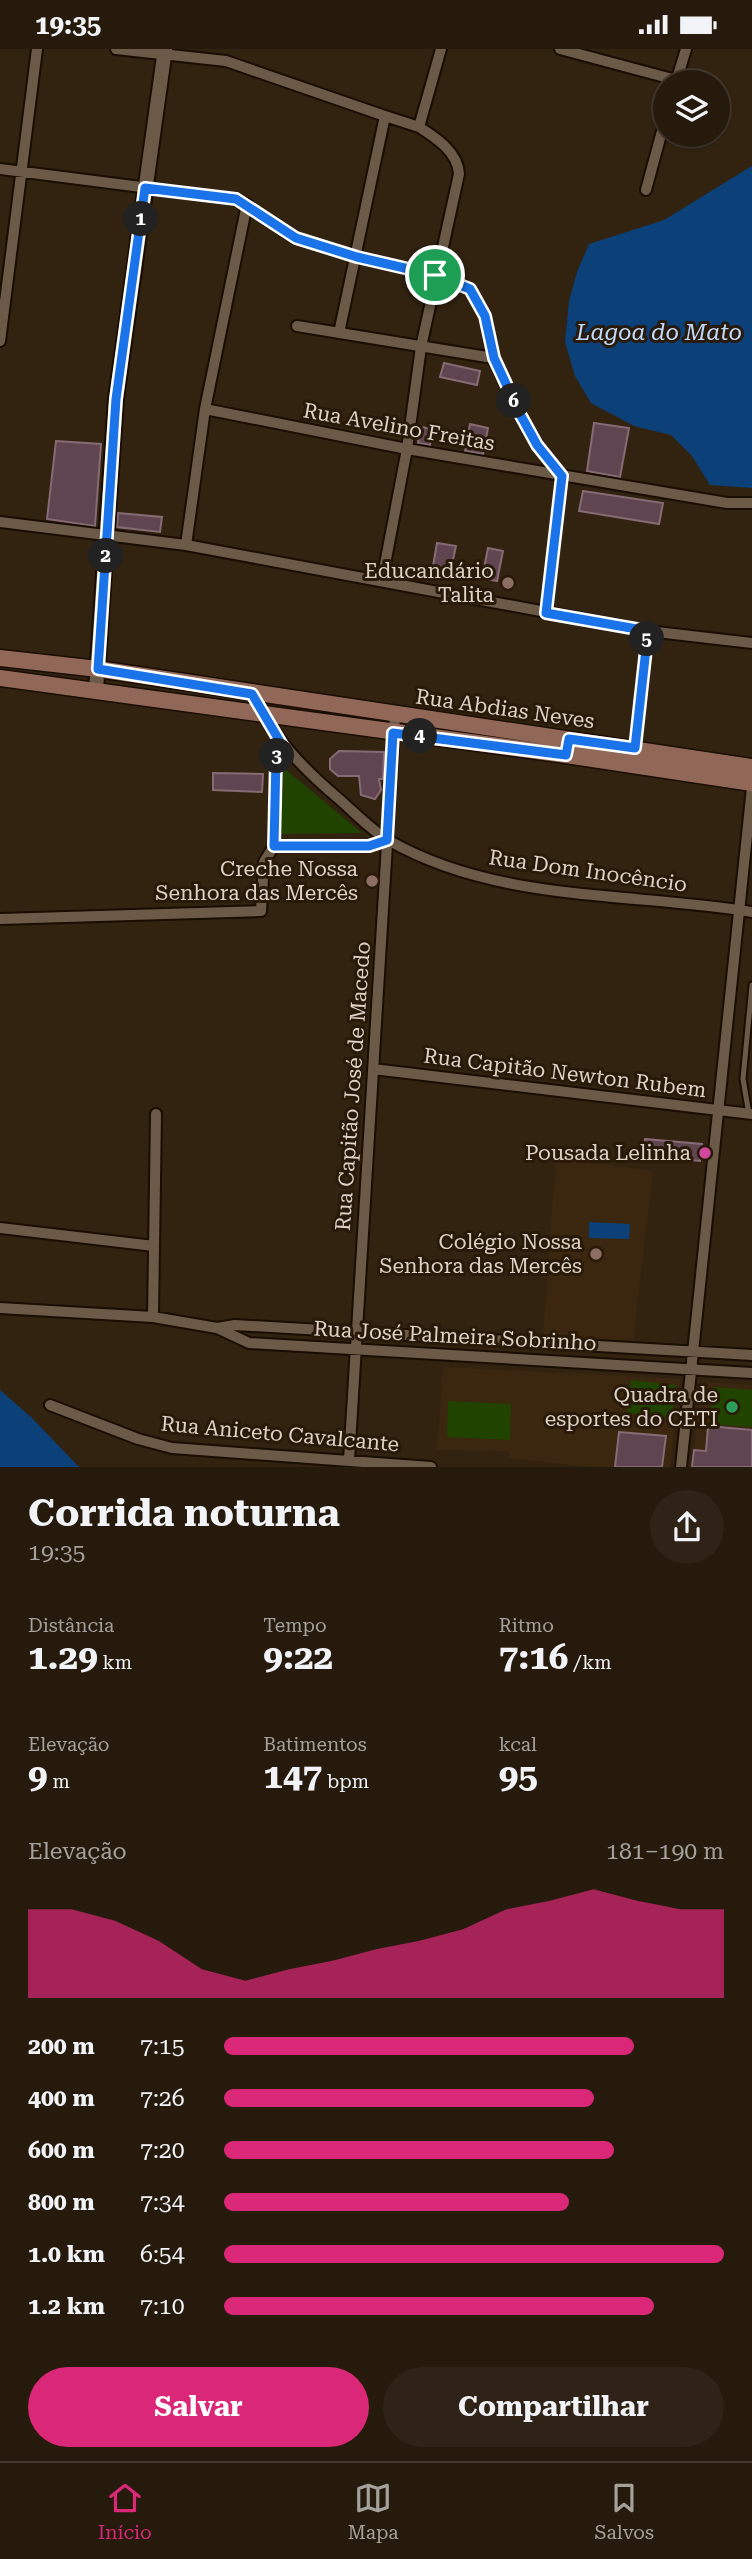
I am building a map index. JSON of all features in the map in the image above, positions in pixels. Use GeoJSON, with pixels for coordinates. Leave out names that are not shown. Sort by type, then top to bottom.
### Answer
{"type":"FeatureCollection","features":[{"type":"Feature","properties":{"kind":"main road","name":"Rua Abdias Neves"},"geometry":{"type":"LineString","coordinates":[[0,658],[98,669],[395,715],[752,785]]}},
{"type":"Feature","properties":{"kind":"main road","name":"Rua Abdias Neves"},"geometry":{"type":"LineString","coordinates":[[0,678],[393,733],[567,747],[635,748],[752,767]]}},
{"type":"Feature","properties":{"kind":"street"},"geometry":{"type":"LineString","coordinates":[[0,341],[37,49]]}},
{"type":"Feature","properties":{"kind":"street"},"geometry":{"type":"LineString","coordinates":[[116,49],[164,52],[226,61],[419,127],[450,153],[459,170],[421,347],[407,449],[382,580]]}},
{"type":"Feature","properties":{"kind":"street"},"geometry":{"type":"LineString","coordinates":[[419,127],[441,49]]}},
{"type":"Feature","properties":{"kind":"street"},"geometry":{"type":"LineString","coordinates":[[560,49],[653,75]]}},
{"type":"Feature","properties":{"kind":"street"},"geometry":{"type":"LineString","coordinates":[[679,70],[685,49]]}},
{"type":"Feature","properties":{"kind":"street"},"geometry":{"type":"LineString","coordinates":[[96,690],[116,399],[164,52]]}},
{"type":"Feature","properties":{"kind":"street"},"geometry":{"type":"LineString","coordinates":[[339,333],[385,116]]}},
{"type":"Feature","properties":{"kind":"street"},"geometry":{"type":"LineString","coordinates":[[646,190],[658,147]]}},
{"type":"Feature","properties":{"kind":"street"},"geometry":{"type":"LineString","coordinates":[[0,169],[236,199],[296,238],[357,257],[435,275],[470,289],[485,316],[494,358],[537,445],[562,476],[546,613]]}},
{"type":"Feature","properties":{"kind":"street"},"geometry":{"type":"LineString","coordinates":[[186,545],[205,409],[247,204]]}},
{"type":"Feature","properties":{"kind":"street"},"geometry":{"type":"LineString","coordinates":[[297,327],[494,358]]}},
{"type":"Feature","properties":{"kind":"street","name":"Rua Avelino Freitas"},"geometry":{"type":"LineString","coordinates":[[205,409],[562,476],[727,503],[752,503]]}},
{"type":"Feature","properties":{"kind":"street"},"geometry":{"type":"LineString","coordinates":[[0,522],[186,545],[648,631],[752,643]]}},
{"type":"Feature","properties":{"kind":"street"},"geometry":{"type":"LineString","coordinates":[[635,748],[648,631]]}},
{"type":"Feature","properties":{"kind":"street","name":"Rua Dom Inocêncio"},"geometry":{"type":"LineString","coordinates":[[252,694],[282,745],[311,776],[387,840],[435,861],[496,881],[752,912]]}},
{"type":"Feature","properties":{"kind":"street","name":"Rua Capitão José de Macedo"},"geometry":{"type":"LineString","coordinates":[[349,1459],[395,715]]}},
{"type":"Feature","properties":{"kind":"street"},"geometry":{"type":"LineString","coordinates":[[0,919],[261,911],[264,862],[274,846],[276,759],[282,745]]}},
{"type":"Feature","properties":{"kind":"street"},"geometry":{"type":"LineString","coordinates":[[681,1467],[752,785]]}},
{"type":"Feature","properties":{"kind":"street"},"geometry":{"type":"LineString","coordinates":[[274,846],[369,846],[387,840]]}},
{"type":"Feature","properties":{"kind":"street","name":"Rua Capitão Newton Rubem"},"geometry":{"type":"LineString","coordinates":[[373,1069],[750,1114]]}},
{"type":"Feature","properties":{"kind":"street"},"geometry":{"type":"LineString","coordinates":[[153,1317],[156,1114]]}},
{"type":"Feature","properties":{"kind":"street"},"geometry":{"type":"LineString","coordinates":[[0,1228],[154,1246]]}},
{"type":"Feature","properties":{"kind":"street","name":"Rua José Palmeira Sobrinho"},"geometry":{"type":"LineString","coordinates":[[0,1308],[153,1317],[217,1328],[249,1343],[752,1373]]}},
{"type":"Feature","properties":{"kind":"street","name":"Rua José Palmeira Sobrinho"},"geometry":{"type":"LineString","coordinates":[[217,1328],[235,1325],[752,1355]]}},
{"type":"Feature","properties":{"kind":"street"},"geometry":{"type":"LineString","coordinates":[[488,1341],[488,1358]]}},
{"type":"Feature","properties":{"kind":"street","name":"Rua Aniceto Cavalcante"},"geometry":{"type":"LineString","coordinates":[[50,1405],[138,1439],[173,1448],[430,1467]]}},
{"type":"Feature","properties":{"kind":"lane"},"geometry":{"type":"LineString","coordinates":[[750,1114],[743,1079],[752,985]]}},
{"type":"Feature","properties":{"kind":"shaded area","name":"Colégio Nossa Senhora das Mercês"},"geometry":{"type":"Polygon","coordinates":[[[556,1158],[653,1171],[633,1341],[543,1337],[556,1158]]]}},
{"type":"Feature","properties":{"kind":"shaded area"},"geometry":{"type":"Polygon","coordinates":[[[443,1367],[680,1379],[670,1467],[590,1467],[509,1458],[509,1451],[437,1450],[443,1367]]]}},
{"type":"Feature","properties":{"kind":"shaded area"},"geometry":{"type":"Polygon","coordinates":[[[701,1382],[752,1385],[752,1467],[692,1467],[701,1382]]]}},
{"type":"Feature","properties":{"kind":"green space"},"geometry":{"type":"Polygon","coordinates":[[[280,765],[362,833],[279,834],[280,765]]]}},
{"type":"Feature","properties":{"kind":"green space"},"geometry":{"type":"Polygon","coordinates":[[[631,1380],[676,1385],[672,1418],[627,1413],[631,1380]]]}},
{"type":"Feature","properties":{"kind":"green space","name":"Quadra de esportes do CETI"},"geometry":{"type":"Polygon","coordinates":[[[713,1387],[752,1390],[752,1427],[710,1424],[713,1387]]]}},
{"type":"Feature","properties":{"kind":"green space"},"geometry":{"type":"Polygon","coordinates":[[[448,1401],[511,1404],[510,1440],[447,1437],[448,1401]]]}},
{"type":"Feature","properties":{"kind":"water","name":"Lagoa do Mato"},"geometry":{"type":"Polygon","coordinates":[[[752,166],[752,488],[710,485],[692,456],[671,435],[634,426],[591,403],[575,376],[565,342],[569,301],[589,244],[664,220],[752,166]]]}},
{"type":"Feature","properties":{"kind":"water"},"geometry":{"type":"Polygon","coordinates":[[[589,1222],[630,1224],[629,1239],[589,1238],[589,1222]]]}},
{"type":"Feature","properties":{"kind":"water"},"geometry":{"type":"Polygon","coordinates":[[[0,1390],[32,1418],[79,1467],[0,1467],[0,1390]]]}},
{"type":"Feature","properties":{"kind":"building"},"geometry":{"type":"Polygon","coordinates":[[[444,363],[480,371],[477,385],[440,377],[444,363]]]}},
{"type":"Feature","properties":{"kind":"building"},"geometry":{"type":"Polygon","coordinates":[[[594,423],[629,428],[620,477],[587,471],[594,423]]]}},
{"type":"Feature","properties":{"kind":"building"},"geometry":{"type":"Polygon","coordinates":[[[470,424],[488,428],[483,454],[465,451],[470,424]]]}},
{"type":"Feature","properties":{"kind":"building"},"geometry":{"type":"Polygon","coordinates":[[[421,427],[433,429],[430,445],[418,443],[421,427]]]}},
{"type":"Feature","properties":{"kind":"building"},"geometry":{"type":"Polygon","coordinates":[[[56,441],[101,444],[95,526],[47,519],[56,441]]]}},
{"type":"Feature","properties":{"kind":"building"},"geometry":{"type":"Polygon","coordinates":[[[583,491],[663,503],[659,524],[579,511],[583,491]]]}},
{"type":"Feature","properties":{"kind":"building"},"geometry":{"type":"Polygon","coordinates":[[[118,513],[162,517],[160,532],[117,527],[118,513]]]}},
{"type":"Feature","properties":{"kind":"building"},"geometry":{"type":"Polygon","coordinates":[[[437,543],[456,546],[451,569],[433,566],[437,543]]]}},
{"type":"Feature","properties":{"kind":"building"},"geometry":{"type":"Polygon","coordinates":[[[488,548],[503,551],[497,581],[482,578],[488,548]]]}},
{"type":"Feature","properties":{"kind":"building"},"geometry":{"type":"Polygon","coordinates":[[[339,751],[384,752],[383,779],[379,779],[381,790],[375,799],[361,795],[359,776],[338,776],[330,769],[330,759],[339,751]]]}},
{"type":"Feature","properties":{"kind":"building"},"geometry":{"type":"Polygon","coordinates":[[[213,773],[263,774],[262,792],[213,790],[213,773]]]}},
{"type":"Feature","properties":{"kind":"building"},"geometry":{"type":"Polygon","coordinates":[[[645,1139],[702,1144],[700,1161],[644,1156],[645,1139]]]}},
{"type":"Feature","properties":{"kind":"building"},"geometry":{"type":"Polygon","coordinates":[[[708,1426],[752,1430],[752,1467],[692,1467],[694,1450],[706,1451],[708,1426]]]}},
{"type":"Feature","properties":{"kind":"building"},"geometry":{"type":"Polygon","coordinates":[[[619,1432],[666,1436],[662,1467],[615,1467],[619,1432]]]}},
{"type":"Feature","properties":{"kind":"place","name":"Educandário Talita"},"geometry":{"type":"Point","coordinates":[508,583]}},
{"type":"Feature","properties":{"kind":"place","name":"Creche Nossa Senhora das Mercês"},"geometry":{"type":"Point","coordinates":[372,881]}},
{"type":"Feature","properties":{"kind":"place","name":"Pousada Lelinha"},"geometry":{"type":"Point","coordinates":[705,1153]}},
{"type":"Feature","properties":{"kind":"place","name":"Colégio Nossa Senhora das Mercês"},"geometry":{"type":"Point","coordinates":[596,1254]}},
{"type":"Feature","properties":{"kind":"place","name":"Quadra de esportes do CETI"},"geometry":{"type":"Point","coordinates":[732,1407]}},
{"type":"Feature","properties":{"kind":"route"},"geometry":{"type":"LineString","coordinates":[[145,188],[236,199],[296,238],[357,257],[435,275],[470,289],[477,298],[485,316],[494,358],[520,414],[537,445],[562,476],[546,613],[648,631],[635,748],[569,739],[566,755],[393,733],[387,840],[369,846],[274,846],[276,759],[282,745],[252,694],[98,669],[116,399],[145,188]]}}]}
